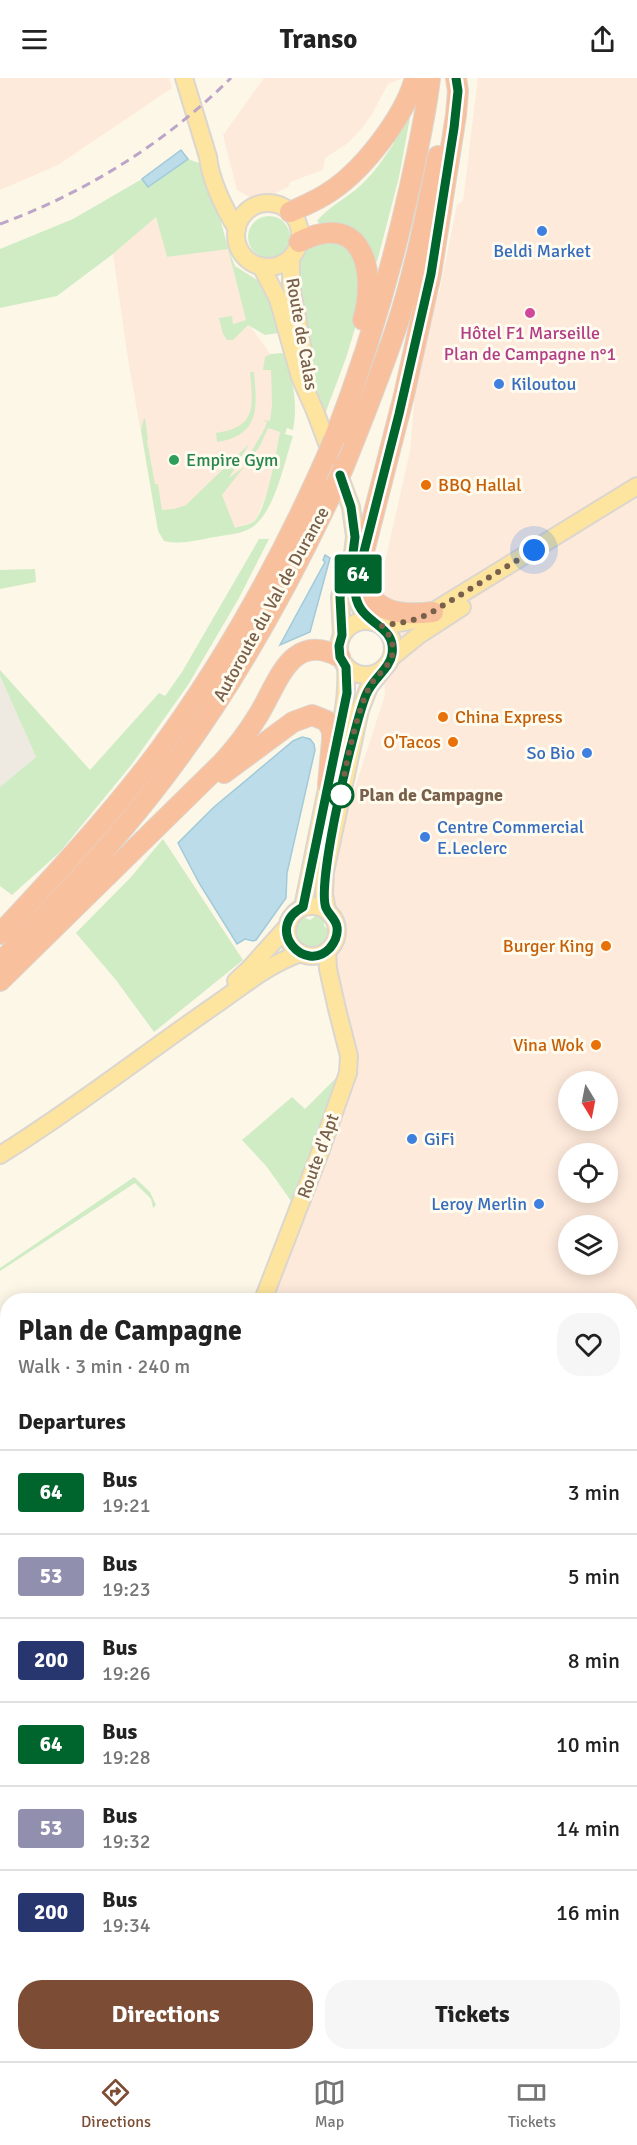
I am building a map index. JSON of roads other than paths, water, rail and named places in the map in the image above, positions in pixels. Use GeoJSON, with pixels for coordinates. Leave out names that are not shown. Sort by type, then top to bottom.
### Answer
{"type":"FeatureCollection","features":[{"type":"Feature","properties":{"kind":"highway"},"geometry":{"type":"LineString","coordinates":[[290,212],[333,190],[364,161],[404,107],[415,78]]}},
{"type":"Feature","properties":{"kind":"highway","name":"Autoroute du Val de Durance"},"geometry":{"type":"LineString","coordinates":[[0,934],[86,839],[158,752],[197,696],[290,536],[331,446],[360,366],[395,250],[418,150],[430,78]]}},
{"type":"Feature","properties":{"kind":"highway","name":"Autoroute du Val de Durance"},"geometry":{"type":"LineString","coordinates":[[0,963],[112,841],[170,770],[192,740],[258,635],[305,549],[336,484],[331,446],[381,373],[400,314],[425,217],[450,78]]}},
{"type":"Feature","properties":{"kind":"highway"},"geometry":{"type":"LineString","coordinates":[[355,587],[431,274],[454,123],[458,91],[456,78]]}},
{"type":"Feature","properties":{"kind":"highway"},"geometry":{"type":"LineString","coordinates":[[295,250],[314,236],[326,234],[348,237],[354,240],[361,249],[368,270],[369,292],[364,316],[345,383],[331,446]]}},
{"type":"Feature","properties":{"kind":"highway"},"geometry":{"type":"LineString","coordinates":[[368,539],[367,583],[372,597],[382,607],[393,613],[433,612]]}},
{"type":"Feature","properties":{"kind":"highway"},"geometry":{"type":"LineString","coordinates":[[0,981],[213,773],[232,752],[258,716],[283,670],[294,657],[313,649],[327,651],[343,662]]}},
{"type":"Feature","properties":{"kind":"highway"},"geometry":{"type":"LineString","coordinates":[[143,841],[216,779],[293,722],[305,716],[317,716],[330,725],[332,740],[328,785]]}},
{"type":"Feature","properties":{"kind":"main road"},"geometry":{"type":"LineString","coordinates":[[184,78],[208,158],[209,170],[237,229]]}},
{"type":"Feature","properties":{"kind":"main road"},"geometry":{"type":"LineString","coordinates":[[208,158],[224,187],[233,198],[247,205],[277,205],[290,212],[299,228],[295,250],[274,266],[261,266],[252,262],[242,252],[237,239],[237,229],[243,216],[255,206]]}},
{"type":"Feature","properties":{"kind":"main road","name":"Route de Calas"},"geometry":{"type":"LineString","coordinates":[[295,250],[291,284],[315,411]]}},
{"type":"Feature","properties":{"kind":"main road","name":"Route de Calas"},"geometry":{"type":"LineString","coordinates":[[261,266],[278,299],[300,377],[351,507],[355,537],[352,561],[340,597],[342,635]]}},
{"type":"Feature","properties":{"kind":"main road"},"geometry":{"type":"LineString","coordinates":[[303,907],[346,706],[343,662],[339,646],[342,635],[350,626],[360,622],[377,624],[418,619],[433,612],[637,486]]}},
{"type":"Feature","properties":{"kind":"main road"},"geometry":{"type":"LineString","coordinates":[[343,662],[355,673],[375,674],[426,630],[637,498]]}},
{"type":"Feature","properties":{"kind":"main road","name":"Route de Calas"},"geometry":{"type":"LineString","coordinates":[[352,561],[357,604],[377,624]]}},
{"type":"Feature","properties":{"kind":"main road"},"geometry":{"type":"LineString","coordinates":[[327,910],[324,894],[325,872],[360,710],[372,681],[388,663],[393,646],[389,635],[377,624]]}},
{"type":"Feature","properties":{"kind":"main road"},"geometry":{"type":"LineString","coordinates":[[0,1155],[75,1107],[190,1022],[271,967],[302,954],[320,955],[327,951],[335,942],[337,934],[334,917],[319,906],[303,907],[292,915],[286,928],[250,968],[190,1022]]}},
{"type":"Feature","properties":{"kind":"main road"},"geometry":{"type":"LineString","coordinates":[[286,928],[289,943],[302,954]]}},
{"type":"Feature","properties":{"kind":"main road","name":"Route d'Apt"},"geometry":{"type":"LineString","coordinates":[[266,1293],[348,1073],[349,1056],[328,969],[327,951]]}},
{"type":"Feature","properties":{"kind":"main road","name":"Route d'Apt"},"geometry":{"type":"LineString","coordinates":[[302,954],[321,978],[337,1008]]}},
{"type":"Feature","properties":{"kind":"main road"},"geometry":{"type":"LineString","coordinates":[[0,1146],[75,1107]]}},
{"type":"Feature","properties":{"kind":"water"},"geometry":{"type":"Polygon","coordinates":[[[181,150],[188,159],[148,187],[142,179],[181,150]]]}},
{"type":"Feature","properties":{"kind":"water"},"geometry":{"type":"Polygon","coordinates":[[[325,555],[330,558],[310,632],[280,645],[325,562],[323,560],[325,555]]]}},
{"type":"Feature","properties":{"kind":"water"},"geometry":{"type":"Polygon","coordinates":[[[302,737],[310,739],[315,750],[287,873],[286,898],[256,940],[245,939],[237,944],[199,883],[178,843],[214,807],[293,741],[302,737]]]}},
{"type":"Feature","properties":{"kind":"railway"},"geometry":{"type":"LineString","coordinates":[[0,224],[64,197],[123,163],[179,124],[231,78]]}},
{"type":"Feature","properties":{"kind":"place","name":"Beldi Market"},"geometry":{"type":"Point","coordinates":[542,231]}},
{"type":"Feature","properties":{"kind":"place","name":"Hôtel F1 Marseille Plan de Campagne n°1"},"geometry":{"type":"Point","coordinates":[530,313]}},
{"type":"Feature","properties":{"kind":"place","name":"Kiloutou"},"geometry":{"type":"Point","coordinates":[499,384]}},
{"type":"Feature","properties":{"kind":"place","name":"Empire Gym"},"geometry":{"type":"Point","coordinates":[174,460]}},
{"type":"Feature","properties":{"kind":"place","name":"BBQ Hallal"},"geometry":{"type":"Point","coordinates":[426,485]}},
{"type":"Feature","properties":{"kind":"place","name":"China Express"},"geometry":{"type":"Point","coordinates":[443,717]}},
{"type":"Feature","properties":{"kind":"place","name":"O'Tacos"},"geometry":{"type":"Point","coordinates":[453,742]}},
{"type":"Feature","properties":{"kind":"place","name":"So Bio"},"geometry":{"type":"Point","coordinates":[587,753]}},
{"type":"Feature","properties":{"kind":"place","name":"Plan de Campagne"},"geometry":{"type":"Point","coordinates":[341,795]}},
{"type":"Feature","properties":{"kind":"place","name":"Centre Commercial E.Leclerc"},"geometry":{"type":"Point","coordinates":[425,837]}},
{"type":"Feature","properties":{"kind":"place","name":"Burger King"},"geometry":{"type":"Point","coordinates":[606,946]}},
{"type":"Feature","properties":{"kind":"place","name":"Vina Wok"},"geometry":{"type":"Point","coordinates":[596,1045]}},
{"type":"Feature","properties":{"kind":"place","name":"GiFi"},"geometry":{"type":"Point","coordinates":[412,1139]}},
{"type":"Feature","properties":{"kind":"place","name":"Leroy Merlin"},"geometry":{"type":"Point","coordinates":[539,1204]}}]}
